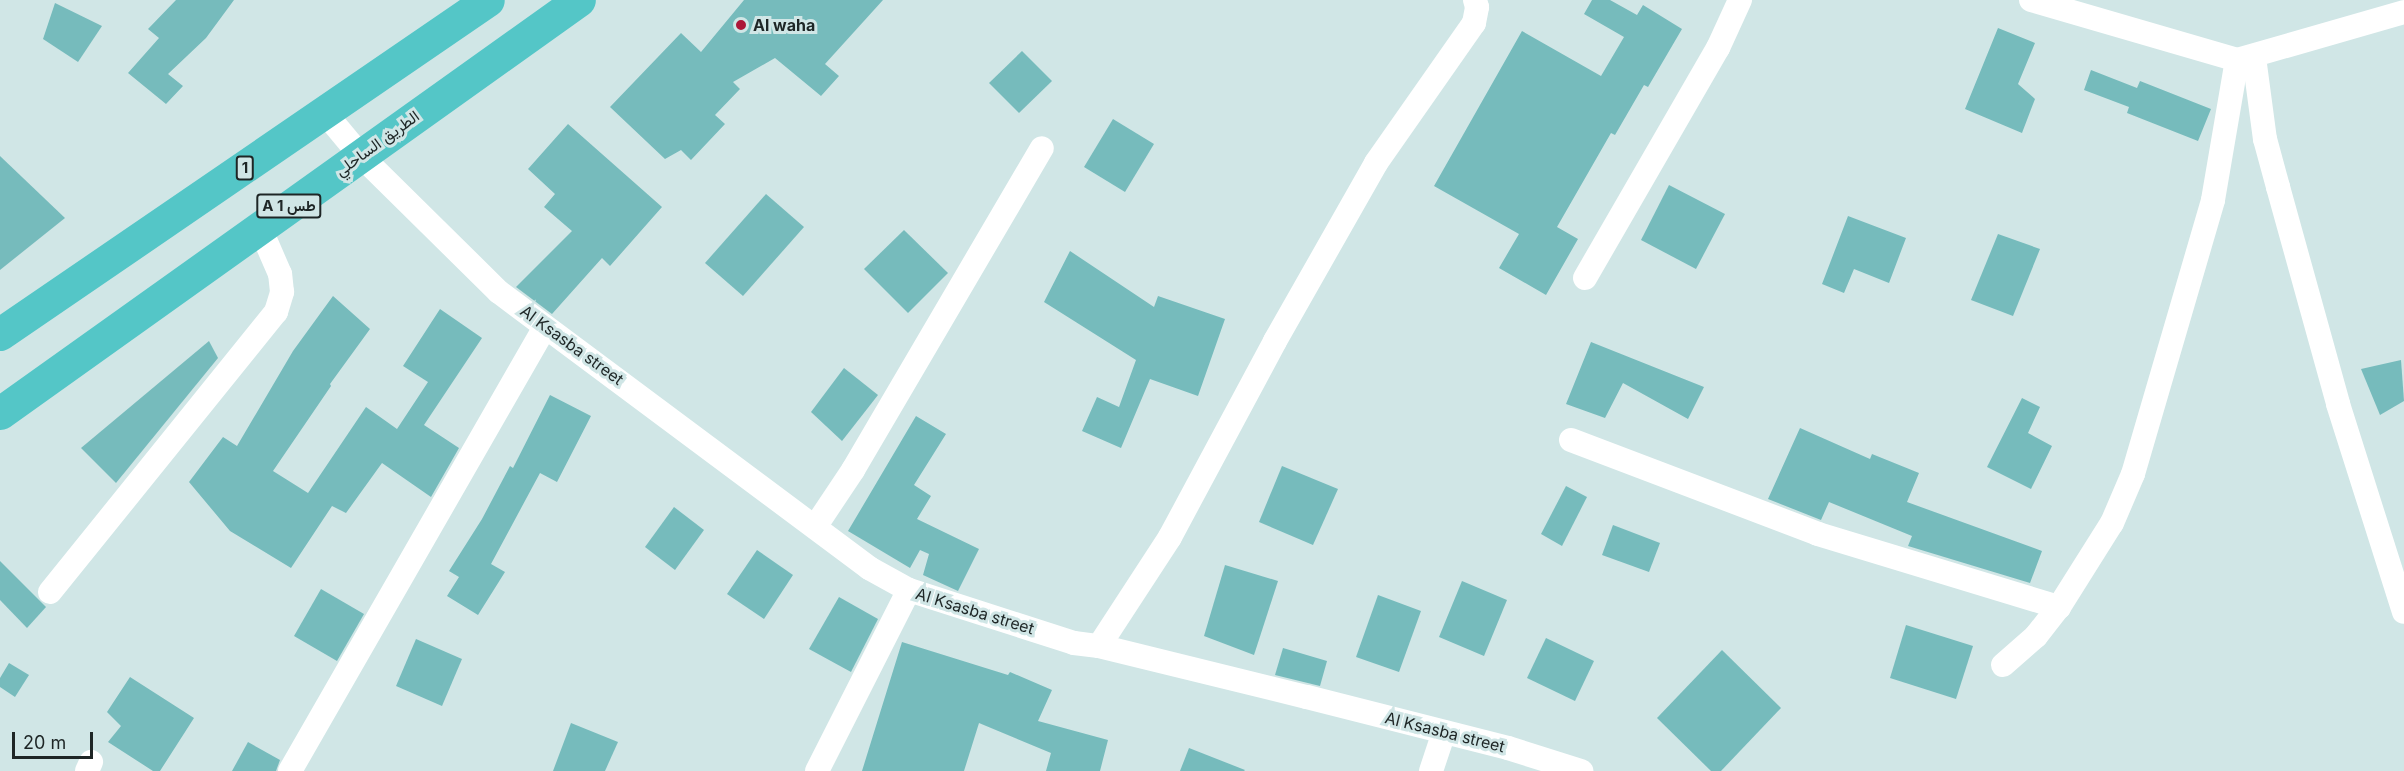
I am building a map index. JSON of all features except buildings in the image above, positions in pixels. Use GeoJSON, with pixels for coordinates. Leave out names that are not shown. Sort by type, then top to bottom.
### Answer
{"type":"FeatureCollection","features":[{"type":"Feature","properties":{"kind":"highway","name":"1"},"geometry":{"type":"LineString","coordinates":[[0,334],[488,0]]}},
{"type":"Feature","properties":{"kind":"highway","name":"الطريق الساحلي"},"geometry":{"type":"LineString","coordinates":[[0,413],[360,154],[579,0]]}},
{"type":"Feature","properties":{"kind":"street"},"geometry":{"type":"LineString","coordinates":[[1099,646],[1170,537],[1275,341],[1376,163],[1474,23],[1477,7],[1475,0]]}},
{"type":"Feature","properties":{"kind":"street"},"geometry":{"type":"LineString","coordinates":[[1585,278],[1718,48],[1740,0]]}},
{"type":"Feature","properties":{"kind":"street"},"geometry":{"type":"LineString","coordinates":[[2031,0],[2245,58],[2404,12]]}},
{"type":"Feature","properties":{"kind":"street"},"geometry":{"type":"LineString","coordinates":[[2002,665],[2036,636],[2059,607],[2112,523],[2133,474],[2213,200],[2245,58]]}},
{"type":"Feature","properties":{"kind":"street"},"geometry":{"type":"LineString","coordinates":[[2245,58],[2338,404],[2404,612]]}},
{"type":"Feature","properties":{"kind":"street","name":"Al Ksasba street"},"geometry":{"type":"LineString","coordinates":[[325,113],[360,154],[498,292],[869,568],[909,590],[1074,643],[1099,646],[1444,732],[1518,751],[1581,771]]}},
{"type":"Feature","properties":{"kind":"street"},"geometry":{"type":"LineString","coordinates":[[814,527],[853,470],[1042,148]]}},
{"type":"Feature","properties":{"kind":"street"},"geometry":{"type":"LineString","coordinates":[[50,592],[276,312],[282,292],[280,274],[260,228]]}},
{"type":"Feature","properties":{"kind":"street"},"geometry":{"type":"LineString","coordinates":[[290,771],[545,327]]}},
{"type":"Feature","properties":{"kind":"street"},"geometry":{"type":"LineString","coordinates":[[1571,440],[1818,534],[2059,607]]}},
{"type":"Feature","properties":{"kind":"street"},"geometry":{"type":"LineString","coordinates":[[817,771],[909,590]]}},
{"type":"Feature","properties":{"kind":"street"},"geometry":{"type":"LineString","coordinates":[[1431,771],[1444,732]]}},
{"type":"Feature","properties":{"kind":"place","name":"Al waha"},"geometry":{"type":"Point","coordinates":[741,25]}}]}
